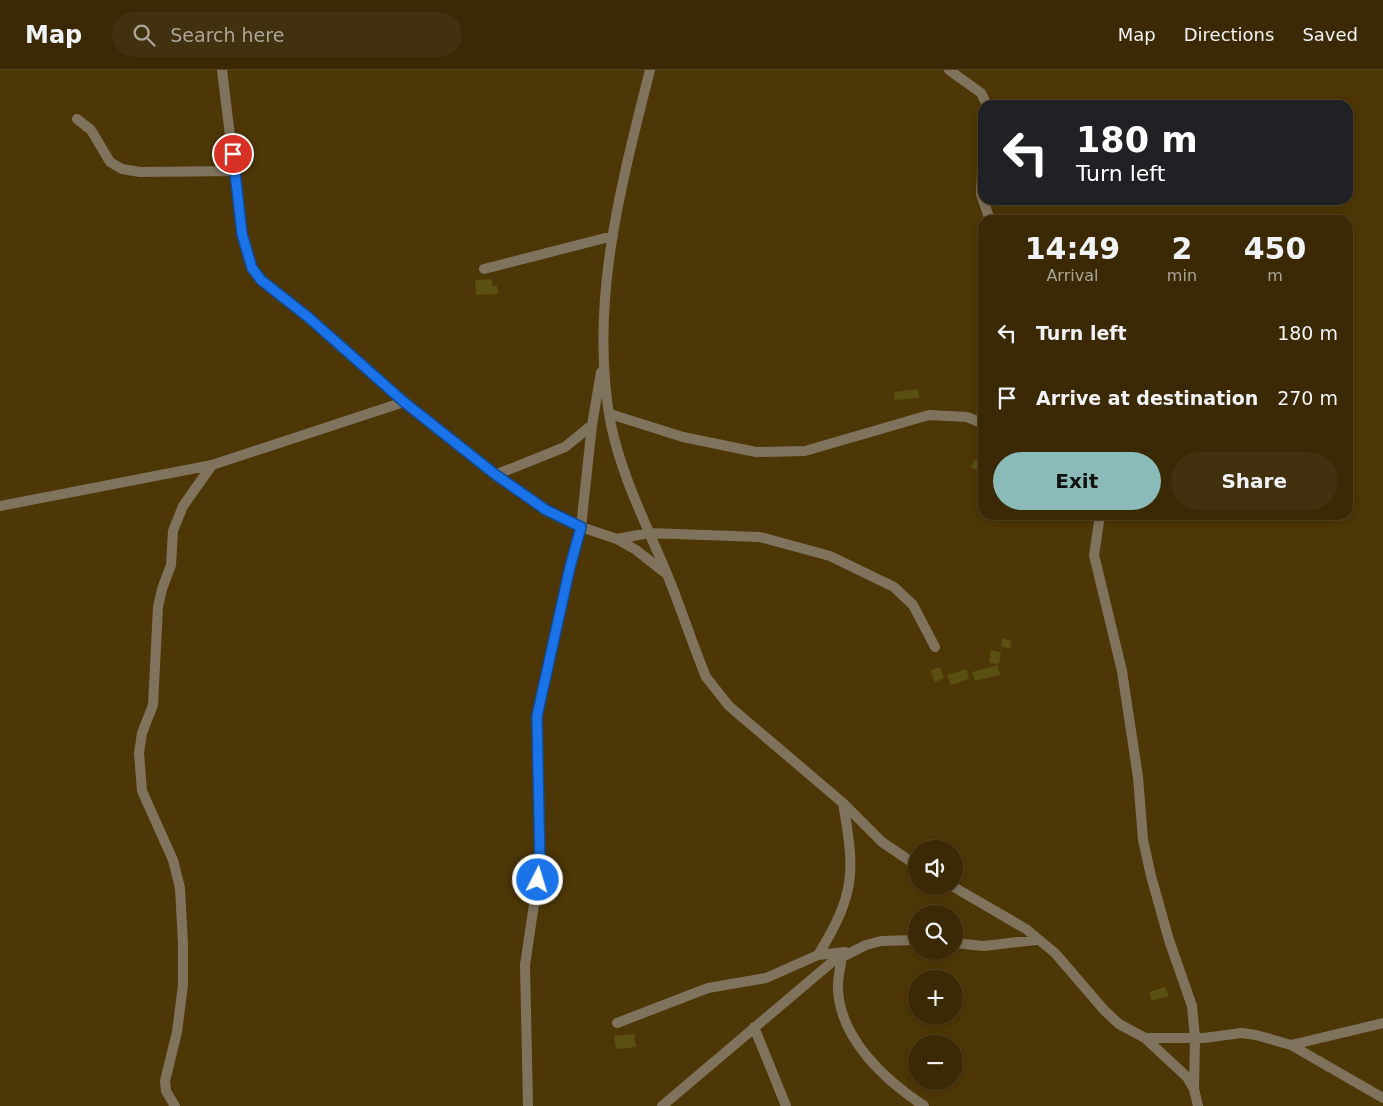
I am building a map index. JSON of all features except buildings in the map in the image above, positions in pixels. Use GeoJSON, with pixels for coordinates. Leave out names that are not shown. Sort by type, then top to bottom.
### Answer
{"type":"FeatureCollection","features":[{"type":"Feature","properties":{"kind":"street"},"geometry":{"type":"LineString","coordinates":[[222,70],[244,241],[252,268],[261,280],[308,317],[404,402],[496,475],[546,510],[581,527],[617,539],[644,555],[668,576]]}},
{"type":"Feature","properties":{"kind":"street"},"geometry":{"type":"LineString","coordinates":[[650,70],[624,174],[613,236],[603,317],[604,356],[610,414],[628,480],[668,576],[706,677],[715,692],[843,803],[882,842],[908,860]]}},
{"type":"Feature","properties":{"kind":"street"},"geometry":{"type":"LineString","coordinates":[[949,70],[981,92],[985,100]]}},
{"type":"Feature","properties":{"kind":"street"},"geometry":{"type":"LineString","coordinates":[[77,119],[91,130],[110,162],[122,169],[140,172],[235,171]]}},
{"type":"Feature","properties":{"kind":"street"},"geometry":{"type":"LineString","coordinates":[[484,269],[613,236]]}},
{"type":"Feature","properties":{"kind":"street"},"geometry":{"type":"LineString","coordinates":[[528,1106],[525,966],[540,864],[537,716],[570,567],[581,527],[592,425],[604,356]]}},
{"type":"Feature","properties":{"kind":"street"},"geometry":{"type":"LineString","coordinates":[[0,506],[212,465],[404,402]]}},
{"type":"Feature","properties":{"kind":"street"},"geometry":{"type":"LineString","coordinates":[[610,414],[683,437],[756,452],[805,451],[938,414],[966,417],[978,422]]}},
{"type":"Feature","properties":{"kind":"street"},"geometry":{"type":"LineString","coordinates":[[496,475],[565,447],[592,425]]}},
{"type":"Feature","properties":{"kind":"street"},"geometry":{"type":"LineString","coordinates":[[175,1106],[166,1091],[165,1081],[176,1032],[182,986],[184,944],[180,888],[173,860],[142,791],[139,753],[142,733],[153,705],[158,607],[162,589],[171,565],[173,531],[183,506],[212,465]]}},
{"type":"Feature","properties":{"kind":"street"},"geometry":{"type":"LineString","coordinates":[[1099,520],[1094,555],[1105,595],[1126,696],[1138,777],[1143,840],[1169,940],[1192,1006],[1195,1038],[1194,1089],[1198,1106]]}},
{"type":"Feature","properties":{"kind":"street"},"geometry":{"type":"LineString","coordinates":[[617,539],[649,534],[760,537],[830,556],[894,587],[913,605],[936,647]]}},
{"type":"Feature","properties":{"kind":"street"},"geometry":{"type":"LineString","coordinates":[[818,955],[849,895],[852,870],[851,850],[843,803]]}},
{"type":"Feature","properties":{"kind":"street"},"geometry":{"type":"LineString","coordinates":[[963,892],[1026,929],[1036,940],[1055,953],[1104,1010],[1120,1024],[1145,1038],[1187,1077],[1194,1089]]}},
{"type":"Feature","properties":{"kind":"street"},"geometry":{"type":"LineString","coordinates":[[662,1106],[808,981],[845,954],[881,941],[908,940]]}},
{"type":"Feature","properties":{"kind":"street"},"geometry":{"type":"LineString","coordinates":[[963,944],[984,946],[1036,940]]}},
{"type":"Feature","properties":{"kind":"street"},"geometry":{"type":"LineString","coordinates":[[616,1023],[708,988],[773,976],[818,955],[845,954]]}},
{"type":"Feature","properties":{"kind":"street"},"geometry":{"type":"LineString","coordinates":[[845,954],[837,988],[840,1009],[847,1026],[879,1070],[924,1106]]}},
{"type":"Feature","properties":{"kind":"street"},"geometry":{"type":"LineString","coordinates":[[1291,1046],[1383,1023]]}},
{"type":"Feature","properties":{"kind":"street"},"geometry":{"type":"LineString","coordinates":[[754,1027],[786,1106]]}},
{"type":"Feature","properties":{"kind":"street"},"geometry":{"type":"LineString","coordinates":[[1145,1038],[1256,1035],[1291,1046],[1383,1098]]}},
{"type":"Feature","properties":{"kind":"route"},"geometry":{"type":"LineString","coordinates":[[233,154],[242,234],[252,268],[261,280],[308,317],[404,402],[496,475],[546,510],[581,527],[570,567],[537,716],[540,864],[538,880]]}}]}
